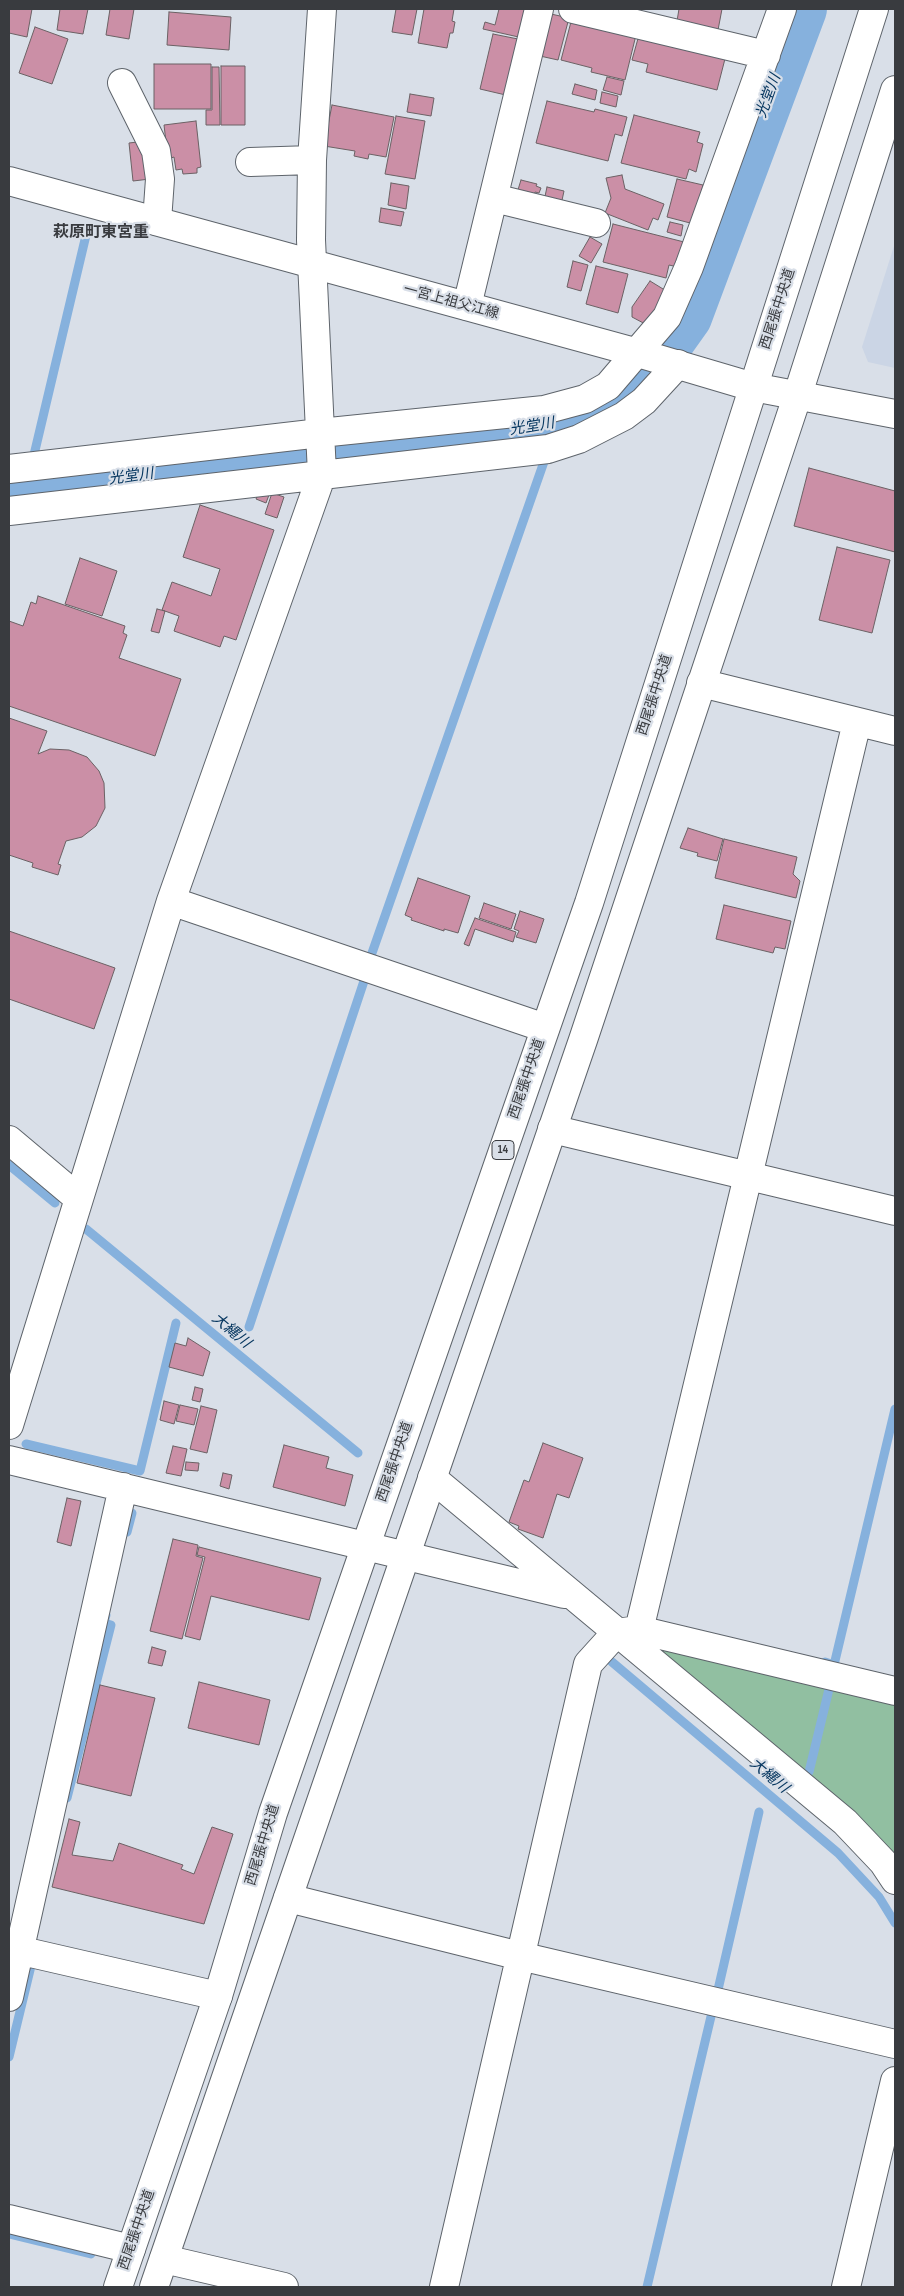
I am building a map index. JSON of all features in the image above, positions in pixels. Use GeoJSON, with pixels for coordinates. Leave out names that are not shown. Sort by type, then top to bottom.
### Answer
{"type":"FeatureCollection","features":[{"type":"Feature","properties":{"kind":"street"},"geometry":{"type":"LineString","coordinates":[[9,1424],[171,901],[322,471],[312,264],[312,160],[322,9]]}},
{"type":"Feature","properties":{"kind":"street"},"geometry":{"type":"LineString","coordinates":[[467,306],[539,9]]}},
{"type":"Feature","properties":{"kind":"street"},"geometry":{"type":"LineString","coordinates":[[573,9],[766,55]]}},
{"type":"Feature","properties":{"kind":"street"},"geometry":{"type":"LineString","coordinates":[[9,469],[544,410],[585,399],[608,386],[641,354],[667,317],[689,267],[782,9]]}},
{"type":"Feature","properties":{"kind":"street","name":"西尾張中央道"},"geometry":{"type":"LineString","coordinates":[[118,2287],[218,1996],[272,1813],[589,902],[874,9]]}},
{"type":"Feature","properties":{"kind":"street"},"geometry":{"type":"LineString","coordinates":[[122,83],[156,151],[160,179],[157,221]]}},
{"type":"Feature","properties":{"kind":"street"},"geometry":{"type":"LineString","coordinates":[[154,2287],[552,1129],[798,394],[895,90]]}},
{"type":"Feature","properties":{"kind":"street"},"geometry":{"type":"LineString","coordinates":[[250,162],[312,160]]}},
{"type":"Feature","properties":{"kind":"street","name":"一宮上祖父江線"},"geometry":{"type":"LineString","coordinates":[[9,181],[641,354],[753,387],[798,394],[895,414]]}},
{"type":"Feature","properties":{"kind":"street"},"geometry":{"type":"LineString","coordinates":[[494,198],[596,223]]}},
{"type":"Feature","properties":{"kind":"street"},"geometry":{"type":"LineString","coordinates":[[9,511],[322,471],[548,449],[579,439],[624,416],[644,401],[674,364]]}},
{"type":"Feature","properties":{"kind":"street"},"geometry":{"type":"LineString","coordinates":[[701,683],[895,731]]}},
{"type":"Feature","properties":{"kind":"street"},"geometry":{"type":"LineString","coordinates":[[444,2287],[588,1664],[627,1632],[748,1176],[857,722]]}},
{"type":"Feature","properties":{"kind":"street"},"geometry":{"type":"LineString","coordinates":[[171,901],[545,1028]]}},
{"type":"Feature","properties":{"kind":"street"},"geometry":{"type":"LineString","coordinates":[[552,1129],[895,1211]]}},
{"type":"Feature","properties":{"kind":"street"},"geometry":{"type":"LineString","coordinates":[[9,1140],[78,1198]]}},
{"type":"Feature","properties":{"kind":"street"},"geometry":{"type":"LineString","coordinates":[[9,1460],[570,1595]]}},
{"type":"Feature","properties":{"kind":"street"},"geometry":{"type":"LineString","coordinates":[[432,1478],[570,1595],[627,1632],[845,1822],[883,1862],[895,1880]]}},
{"type":"Feature","properties":{"kind":"street"},"geometry":{"type":"LineString","coordinates":[[9,1997],[14,1949],[123,1487]]}},
{"type":"Feature","properties":{"kind":"street"},"geometry":{"type":"LineString","coordinates":[[627,1632],[895,1690]]}},
{"type":"Feature","properties":{"kind":"street"},"geometry":{"type":"LineString","coordinates":[[288,1898],[520,1956],[895,2044]]}},
{"type":"Feature","properties":{"kind":"street"},"geometry":{"type":"LineString","coordinates":[[14,1949],[218,1996]]}},
{"type":"Feature","properties":{"kind":"street"},"geometry":{"type":"LineString","coordinates":[[846,2287],[895,2081]]}},
{"type":"Feature","properties":{"kind":"street"},"geometry":{"type":"LineString","coordinates":[[9,2219],[130,2249]]}},
{"type":"Feature","properties":{"kind":"street"},"geometry":{"type":"LineString","coordinates":[[164,2259],[284,2287]]}},
{"type":"Feature","properties":{"kind":"shaded area"},"geometry":{"type":"Polygon","coordinates":[[[895,243],[895,368],[868,362],[862,347],[895,243]]]}},
{"type":"Feature","properties":{"kind":"green space"},"geometry":{"type":"Polygon","coordinates":[[[645,1643],[827,1685],[805,1779],[645,1643]]]}},
{"type":"Feature","properties":{"kind":"green space"},"geometry":{"type":"Polygon","coordinates":[[[832,1686],[895,1701],[895,1863],[809,1783],[832,1686]]]}},
{"type":"Feature","properties":{"kind":"building"},"geometry":{"type":"Polygon","coordinates":[[[9,9],[32,9],[27,37],[9,33],[9,9]]]}},
{"type":"Feature","properties":{"kind":"building"},"geometry":{"type":"Polygon","coordinates":[[[60,9],[88,9],[83,34],[57,30],[60,9]]]}},
{"type":"Feature","properties":{"kind":"building"},"geometry":{"type":"Polygon","coordinates":[[[110,9],[134,9],[129,39],[106,35],[110,9]]]}},
{"type":"Feature","properties":{"kind":"building"},"geometry":{"type":"Polygon","coordinates":[[[396,9],[417,9],[412,35],[392,32],[396,9]]]}},
{"type":"Feature","properties":{"kind":"building"},"geometry":{"type":"Polygon","coordinates":[[[424,9],[454,9],[452,21],[455,22],[453,33],[450,33],[447,48],[418,43],[424,9]]]}},
{"type":"Feature","properties":{"kind":"building"},"geometry":{"type":"Polygon","coordinates":[[[499,9],[530,9],[523,38],[483,29],[485,22],[495,25],[499,9]]]}},
{"type":"Feature","properties":{"kind":"building"},"geometry":{"type":"Polygon","coordinates":[[[679,9],[722,9],[718,30],[677,21],[679,9]]]}},
{"type":"Feature","properties":{"kind":"building"},"geometry":{"type":"Polygon","coordinates":[[[169,12],[231,17],[229,50],[167,45],[169,12]]]}},
{"type":"Feature","properties":{"kind":"building"},"geometry":{"type":"Polygon","coordinates":[[[551,14],[569,18],[558,60],[540,56],[551,14]]]}},
{"type":"Feature","properties":{"kind":"building"},"geometry":{"type":"Polygon","coordinates":[[[572,18],[636,35],[625,80],[591,72],[592,68],[561,60],[572,18]]]}},
{"type":"Feature","properties":{"kind":"building"},"geometry":{"type":"Polygon","coordinates":[[[35,27],[68,39],[52,84],[19,73],[35,27]]]}},
{"type":"Feature","properties":{"kind":"building"},"geometry":{"type":"Polygon","coordinates":[[[493,34],[523,40],[510,96],[480,89],[493,34]]]}},
{"type":"Feature","properties":{"kind":"building"},"geometry":{"type":"Polygon","coordinates":[[[639,35],[727,51],[717,90],[646,72],[648,64],[632,60],[639,35]]]}},
{"type":"Feature","properties":{"kind":"building"},"geometry":{"type":"Polygon","coordinates":[[[154,64],[211,64],[211,109],[154,109],[154,64]]]}},
{"type":"Feature","properties":{"kind":"building"},"geometry":{"type":"Polygon","coordinates":[[[221,66],[245,66],[245,125],[221,125],[221,66]]]}},
{"type":"Feature","properties":{"kind":"building"},"geometry":{"type":"Polygon","coordinates":[[[212,67],[219,67],[220,125],[206,125],[206,110],[212,110],[212,67]]]}},
{"type":"Feature","properties":{"kind":"building"},"geometry":{"type":"Polygon","coordinates":[[[607,77],[624,81],[621,95],[603,90],[607,77]]]}},
{"type":"Feature","properties":{"kind":"building"},"geometry":{"type":"Polygon","coordinates":[[[575,84],[597,90],[595,100],[572,94],[575,84]]]}},
{"type":"Feature","properties":{"kind":"building"},"geometry":{"type":"Polygon","coordinates":[[[602,92],[618,96],[616,107],[600,103],[602,92]]]}},
{"type":"Feature","properties":{"kind":"building"},"geometry":{"type":"Polygon","coordinates":[[[410,94],[434,98],[431,116],[407,112],[410,94]]]}},
{"type":"Feature","properties":{"kind":"building"},"geometry":{"type":"Polygon","coordinates":[[[547,101],[594,112],[595,109],[627,117],[622,136],[615,134],[608,161],[536,143],[547,101]]]}},
{"type":"Feature","properties":{"kind":"building"},"geometry":{"type":"Polygon","coordinates":[[[332,105],[394,117],[386,157],[369,154],[368,159],[354,156],[355,151],[324,146],[332,105]]]}},
{"type":"Feature","properties":{"kind":"building"},"geometry":{"type":"Polygon","coordinates":[[[634,115],[700,132],[697,142],[703,144],[696,172],[689,169],[686,179],[621,163],[634,115]]]}},
{"type":"Feature","properties":{"kind":"building"},"geometry":{"type":"Polygon","coordinates":[[[396,116],[425,121],[415,179],[385,174],[396,116]]]}},
{"type":"Feature","properties":{"kind":"building"},"geometry":{"type":"Polygon","coordinates":[[[196,121],[201,167],[197,168],[197,173],[183,174],[182,169],[176,170],[174,157],[168,159],[164,125],[196,121]]]}},
{"type":"Feature","properties":{"kind":"building"},"geometry":{"type":"Polygon","coordinates":[[[146,141],[150,179],[133,181],[129,143],[146,141]]]}},
{"type":"Feature","properties":{"kind":"building"},"geometry":{"type":"Polygon","coordinates":[[[622,175],[625,189],[664,204],[658,220],[653,218],[648,230],[605,213],[611,198],[606,178],[622,175]]]}},
{"type":"Feature","properties":{"kind":"building"},"geometry":{"type":"Polygon","coordinates":[[[677,179],[703,185],[694,224],[667,217],[677,179]]]}},
{"type":"Feature","properties":{"kind":"building"},"geometry":{"type":"Polygon","coordinates":[[[521,180],[537,184],[536,186],[541,188],[539,193],[535,192],[533,197],[517,193],[521,180]]]}},
{"type":"Feature","properties":{"kind":"building"},"geometry":{"type":"Polygon","coordinates":[[[391,183],[409,186],[406,209],[388,205],[391,183]]]}},
{"type":"Feature","properties":{"kind":"building"},"geometry":{"type":"Polygon","coordinates":[[[547,187],[564,191],[561,205],[544,201],[547,187]]]}},
{"type":"Feature","properties":{"kind":"building"},"geometry":{"type":"Polygon","coordinates":[[[381,208],[404,212],[401,226],[379,222],[381,208]]]}},
{"type":"Feature","properties":{"kind":"building"},"geometry":{"type":"Polygon","coordinates":[[[670,222],[683,225],[681,236],[667,232],[670,222]]]}},
{"type":"Feature","properties":{"kind":"building"},"geometry":{"type":"Polygon","coordinates":[[[613,224],[688,243],[682,268],[669,265],[666,278],[603,262],[613,224]]]}},
{"type":"Feature","properties":{"kind":"building"},"geometry":{"type":"Polygon","coordinates":[[[590,237],[602,244],[591,263],[579,256],[590,237]]]}},
{"type":"Feature","properties":{"kind":"building"},"geometry":{"type":"Polygon","coordinates":[[[573,261],[588,265],[581,291],[567,287],[573,261]]]}},
{"type":"Feature","properties":{"kind":"building"},"geometry":{"type":"Polygon","coordinates":[[[596,266],[628,274],[618,313],[586,304],[596,266]]]}},
{"type":"Feature","properties":{"kind":"building"},"geometry":{"type":"Polygon","coordinates":[[[650,281],[668,292],[649,326],[632,317],[632,307],[650,281]]]}},
{"type":"Feature","properties":{"kind":"building"},"geometry":{"type":"Polygon","coordinates":[[[809,468],[895,491],[895,552],[794,526],[809,468]]]}},
{"type":"Feature","properties":{"kind":"building"},"geometry":{"type":"Polygon","coordinates":[[[259,492],[269,495],[266,503],[256,499],[259,492]]]}},
{"type":"Feature","properties":{"kind":"building"},"geometry":{"type":"Polygon","coordinates":[[[272,493],[284,497],[277,518],[265,514],[272,493]]]}},
{"type":"Feature","properties":{"kind":"building"},"geometry":{"type":"Polygon","coordinates":[[[200,505],[274,530],[236,640],[224,636],[220,647],[174,631],[179,616],[162,610],[172,582],[211,596],[220,569],[183,557],[200,505]]]}},
{"type":"Feature","properties":{"kind":"building"},"geometry":{"type":"Polygon","coordinates":[[[837,547],[890,560],[872,633],[819,620],[837,547]]]}},
{"type":"Feature","properties":{"kind":"building"},"geometry":{"type":"Polygon","coordinates":[[[80,558],[117,571],[102,616],[65,604],[80,558]]]}},
{"type":"Feature","properties":{"kind":"building"},"geometry":{"type":"Polygon","coordinates":[[[38,596],[125,626],[123,633],[127,635],[119,658],[181,679],[155,756],[9,706],[9,621],[23,626],[31,602],[36,604],[38,596]]]}},
{"type":"Feature","properties":{"kind":"building"},"geometry":{"type":"Polygon","coordinates":[[[157,609],[165,611],[159,633],[151,631],[157,609]]]}},
{"type":"Feature","properties":{"kind":"building"},"geometry":{"type":"Polygon","coordinates":[[[9,718],[47,731],[38,754],[50,749],[69,750],[87,757],[99,771],[104,783],[105,808],[96,826],[82,837],[66,841],[58,864],[61,865],[58,875],[32,867],[33,863],[9,855],[9,718]]]}},
{"type":"Feature","properties":{"kind":"building"},"geometry":{"type":"Polygon","coordinates":[[[688,828],[723,839],[717,861],[697,856],[698,853],[680,848],[688,828]]]}},
{"type":"Feature","properties":{"kind":"building"},"geometry":{"type":"Polygon","coordinates":[[[724,839],[797,857],[793,874],[800,881],[796,898],[715,878],[724,839]]]}},
{"type":"Feature","properties":{"kind":"building"},"geometry":{"type":"Polygon","coordinates":[[[418,878],[470,896],[458,933],[444,929],[444,931],[411,920],[412,918],[405,915],[418,878]]]}},
{"type":"Feature","properties":{"kind":"building"},"geometry":{"type":"Polygon","coordinates":[[[484,903],[516,914],[511,929],[479,918],[484,903]]]}},
{"type":"Feature","properties":{"kind":"building"},"geometry":{"type":"Polygon","coordinates":[[[724,905],[791,921],[785,949],[775,947],[773,953],[716,939],[724,905]]]}},
{"type":"Feature","properties":{"kind":"building"},"geometry":{"type":"Polygon","coordinates":[[[520,911],[544,919],[536,943],[516,937],[519,931],[514,929],[520,911]]]}},
{"type":"Feature","properties":{"kind":"building"},"geometry":{"type":"Polygon","coordinates":[[[475,918],[516,932],[513,942],[475,929],[469,946],[464,944],[475,918]]]}},
{"type":"Feature","properties":{"kind":"building"},"geometry":{"type":"Polygon","coordinates":[[[9,931],[115,968],[94,1029],[9,999],[9,931]]]}},
{"type":"Feature","properties":{"kind":"building"},"geometry":{"type":"Polygon","coordinates":[[[188,1338],[210,1352],[203,1376],[169,1367],[175,1343],[186,1346],[188,1338]]]}},
{"type":"Feature","properties":{"kind":"building"},"geometry":{"type":"Polygon","coordinates":[[[195,1387],[203,1389],[200,1402],[192,1400],[195,1387]]]}},
{"type":"Feature","properties":{"kind":"building"},"geometry":{"type":"Polygon","coordinates":[[[164,1401],[179,1405],[174,1424],[160,1420],[164,1401]]]}},
{"type":"Feature","properties":{"kind":"building"},"geometry":{"type":"Polygon","coordinates":[[[180,1405],[198,1409],[194,1425],[176,1421],[180,1405]]]}},
{"type":"Feature","properties":{"kind":"building"},"geometry":{"type":"Polygon","coordinates":[[[201,1406],[217,1410],[207,1453],[190,1449],[201,1406]]]}},
{"type":"Feature","properties":{"kind":"building"},"geometry":{"type":"Polygon","coordinates":[[[543,1443],[583,1458],[569,1498],[557,1494],[543,1538],[518,1529],[519,1526],[509,1522],[524,1480],[529,1482],[543,1443]]]}},
{"type":"Feature","properties":{"kind":"building"},"geometry":{"type":"Polygon","coordinates":[[[284,1445],[329,1457],[326,1468],[353,1475],[345,1506],[273,1487],[284,1445]]]}},
{"type":"Feature","properties":{"kind":"building"},"geometry":{"type":"Polygon","coordinates":[[[173,1446],[187,1449],[181,1476],[166,1473],[173,1446]]]}},
{"type":"Feature","properties":{"kind":"building"},"geometry":{"type":"Polygon","coordinates":[[[186,1462],[199,1463],[198,1471],[185,1470],[186,1462]]]}},
{"type":"Feature","properties":{"kind":"building"},"geometry":{"type":"Polygon","coordinates":[[[223,1473],[232,1475],[229,1489],[220,1486],[223,1473]]]}},
{"type":"Feature","properties":{"kind":"building"},"geometry":{"type":"Polygon","coordinates":[[[67,1498],[81,1501],[71,1546],[57,1542],[67,1498]]]}},
{"type":"Feature","properties":{"kind":"building"},"geometry":{"type":"Polygon","coordinates":[[[173,1539],[198,1545],[196,1556],[203,1558],[182,1639],[150,1631],[173,1539]]]}},
{"type":"Feature","properties":{"kind":"building"},"geometry":{"type":"Polygon","coordinates":[[[199,1547],[321,1578],[309,1620],[211,1596],[200,1640],[185,1636],[205,1557],[197,1555],[199,1547]]]}},
{"type":"Feature","properties":{"kind":"building"},"geometry":{"type":"Polygon","coordinates":[[[152,1647],[166,1651],[162,1666],[148,1663],[152,1647]]]}},
{"type":"Feature","properties":{"kind":"building"},"geometry":{"type":"Polygon","coordinates":[[[199,1682],[270,1700],[259,1745],[188,1728],[199,1682]]]}},
{"type":"Feature","properties":{"kind":"building"},"geometry":{"type":"Polygon","coordinates":[[[100,1685],[155,1698],[131,1796],[77,1783],[100,1685]]]}},
{"type":"Feature","properties":{"kind":"building"},"geometry":{"type":"Polygon","coordinates":[[[69,1819],[80,1822],[72,1855],[113,1861],[119,1843],[183,1865],[181,1869],[194,1874],[212,1827],[233,1834],[204,1924],[52,1887],[69,1819]]]}},
{"type":"Feature","properties":{"kind":"waterway","name":"光堂川"},"geometry":{"type":"LineString","coordinates":[[9,493],[274,458],[544,428],[599,412],[650,369],[687,317],[802,9]]}},
{"type":"Feature","properties":{"kind":"waterway"},"geometry":{"type":"LineString","coordinates":[[33,459],[87,231]]}},
{"type":"Feature","properties":{"kind":"waterway"},"geometry":{"type":"LineString","coordinates":[[372,953],[546,456]]}},
{"type":"Feature","properties":{"kind":"waterway"},"geometry":{"type":"LineString","coordinates":[[249,1327],[365,978]]}},
{"type":"Feature","properties":{"kind":"waterway","name":"大縄川"},"geometry":{"type":"LineString","coordinates":[[9,1165],[55,1203]]}},
{"type":"Feature","properties":{"kind":"waterway","name":"大縄川"},"geometry":{"type":"LineString","coordinates":[[86,1229],[358,1453]]}},
{"type":"Feature","properties":{"kind":"waterway"},"geometry":{"type":"LineString","coordinates":[[26,1444],[140,1471],[176,1323]]}},
{"type":"Feature","properties":{"kind":"waterway"},"geometry":{"type":"LineString","coordinates":[[825,1662],[834,1665],[895,1409]]}},
{"type":"Feature","properties":{"kind":"waterway"},"geometry":{"type":"LineString","coordinates":[[127,1532],[132,1513]]}},
{"type":"Feature","properties":{"kind":"waterway"},"geometry":{"type":"LineString","coordinates":[[67,1798],[111,1625],[104,1623],[106,1615]]}},
{"type":"Feature","properties":{"kind":"waterway","name":"大縄川"},"geometry":{"type":"LineString","coordinates":[[612,1662],[838,1853],[879,1897],[895,1923]]}},
{"type":"Feature","properties":{"kind":"waterway"},"geometry":{"type":"LineString","coordinates":[[809,1772],[830,1685]]}},
{"type":"Feature","properties":{"kind":"waterway"},"geometry":{"type":"LineString","coordinates":[[717,1994],[759,1812]]}},
{"type":"Feature","properties":{"kind":"waterway"},"geometry":{"type":"LineString","coordinates":[[9,2057],[31,1966]]}},
{"type":"Feature","properties":{"kind":"waterway"},"geometry":{"type":"LineString","coordinates":[[647,2287],[713,2008]]}},
{"type":"Feature","properties":{"kind":"waterway"},"geometry":{"type":"LineString","coordinates":[[9,2234],[91,2254]]}},
{"type":"Feature","properties":{"kind":"district","name":"萩原町東宮重"},"geometry":{"type":"Point","coordinates":[101,233]}}]}
